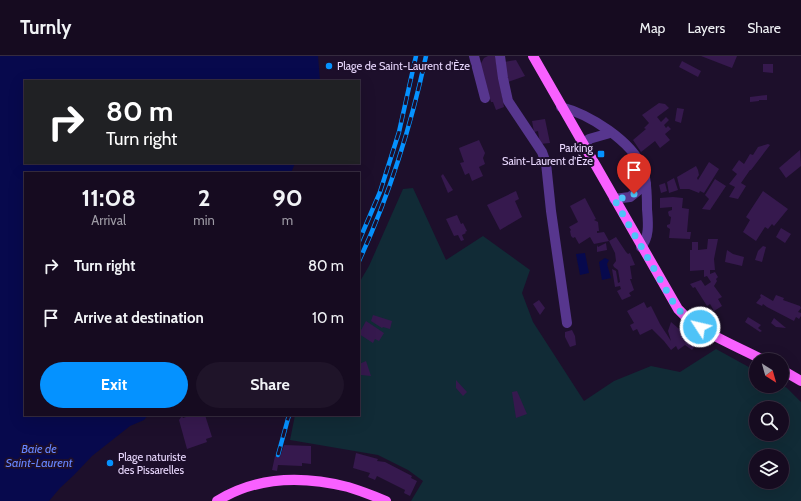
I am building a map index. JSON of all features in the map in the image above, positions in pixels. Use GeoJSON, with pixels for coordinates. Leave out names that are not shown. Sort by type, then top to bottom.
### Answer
{"type":"FeatureCollection","features":[{"type":"Feature","properties":{"kind":"main road"},"geometry":{"type":"LineString","coordinates":[[533,56],[673,302],[683,315],[709,332],[750,353]]}},
{"type":"Feature","properties":{"kind":"main road"},"geometry":{"type":"LineString","coordinates":[[789,374],[801,382]]}},
{"type":"Feature","properties":{"kind":"main road"},"geometry":{"type":"LineString","coordinates":[[217,501],[234,491],[251,485],[285,480],[299,480],[349,487],[386,501]]}},
{"type":"Feature","properties":{"kind":"lane"},"geometry":{"type":"LineString","coordinates":[[474,56],[486,98]]}},
{"type":"Feature","properties":{"kind":"lane"},"geometry":{"type":"LineString","coordinates":[[500,56],[508,101],[542,152],[546,163],[551,211],[568,323]]}},
{"type":"Feature","properties":{"kind":"lane"},"geometry":{"type":"LineString","coordinates":[[561,107],[573,110],[610,133],[628,146],[638,159],[646,184],[647,231],[646,241],[641,247]]}},
{"type":"Feature","properties":{"kind":"lane"},"geometry":{"type":"LineString","coordinates":[[584,146],[589,139],[610,133]]}},
{"type":"Feature","properties":{"kind":"lane"},"geometry":{"type":"LineString","coordinates":[[614,199],[630,197],[646,184]]}},
{"type":"Feature","properties":{"kind":"shaded area"},"geometry":{"type":"Polygon","coordinates":[[[413,188],[446,260],[483,236],[530,270],[522,293],[533,322],[584,401],[614,381],[651,366],[680,372],[716,349],[749,367],[749,393],[789,393],[789,390],[801,402],[801,501],[411,501],[423,481],[408,470],[378,455],[290,440],[295,416],[360,416],[360,281],[369,266],[403,189],[413,188]]]}},
{"type":"Feature","properties":{"kind":"water","name":"Baie de Saint-Laurent"},"geometry":{"type":"Polygon","coordinates":[[[0,56],[318,56],[320,80],[24,80],[24,164],[295,164],[291,172],[24,172],[24,416],[147,416],[144,420],[130,426],[92,456],[49,501],[0,501],[0,56]]]}},
{"type":"Feature","properties":{"kind":"water"},"geometry":{"type":"Polygon","coordinates":[[[585,253],[589,273],[580,275],[576,254],[585,253]]]}},
{"type":"Feature","properties":{"kind":"water"},"geometry":{"type":"Polygon","coordinates":[[[605,258],[609,260],[607,264],[611,278],[602,280],[599,262],[605,258]]]}},
{"type":"Feature","properties":{"kind":"building"},"geometry":{"type":"Polygon","coordinates":[[[488,56],[495,56],[504,107],[496,110],[493,102],[491,102],[480,65],[484,58],[488,56]]]}},
{"type":"Feature","properties":{"kind":"building"},"geometry":{"type":"Polygon","coordinates":[[[701,56],[737,56],[732,68],[701,56]]]}},
{"type":"Feature","properties":{"kind":"building"},"geometry":{"type":"Polygon","coordinates":[[[516,60],[525,76],[508,82],[504,62],[516,60]]]}},
{"type":"Feature","properties":{"kind":"building"},"geometry":{"type":"Polygon","coordinates":[[[682,61],[701,71],[698,77],[679,67],[682,61]]]}},
{"type":"Feature","properties":{"kind":"building"},"geometry":{"type":"Polygon","coordinates":[[[763,64],[773,64],[773,73],[763,72],[763,64]]]}},
{"type":"Feature","properties":{"kind":"building"},"geometry":{"type":"Polygon","coordinates":[[[767,95],[767,100],[750,102],[750,97],[767,95]]]}},
{"type":"Feature","properties":{"kind":"building"},"geometry":{"type":"Polygon","coordinates":[[[659,103],[665,104],[669,108],[657,117],[661,122],[666,117],[669,120],[664,125],[666,128],[668,126],[671,129],[665,134],[670,140],[660,148],[655,141],[641,152],[633,140],[646,129],[644,128],[649,123],[642,115],[659,103]]]}},
{"type":"Feature","properties":{"kind":"building"},"geometry":{"type":"Polygon","coordinates":[[[677,108],[684,109],[681,123],[675,121],[677,108]]]}},
{"type":"Feature","properties":{"kind":"building"},"geometry":{"type":"Polygon","coordinates":[[[545,119],[550,143],[540,144],[538,131],[534,132],[532,121],[545,119]]]}},
{"type":"Feature","properties":{"kind":"building"},"geometry":{"type":"Polygon","coordinates":[[[479,140],[485,153],[483,158],[485,164],[479,167],[483,176],[472,181],[469,173],[465,175],[460,163],[464,162],[459,148],[479,140]]]}},
{"type":"Feature","properties":{"kind":"building"},"geometry":{"type":"Polygon","coordinates":[[[768,144],[770,145],[741,183],[746,186],[738,199],[729,197],[735,187],[729,184],[737,174],[732,170],[739,160],[744,164],[750,154],[753,155],[758,147],[768,144]]]}},
{"type":"Feature","properties":{"kind":"building"},"geometry":{"type":"Polygon","coordinates":[[[800,150],[801,166],[786,178],[779,168],[800,150]]]}},
{"type":"Feature","properties":{"kind":"building"},"geometry":{"type":"Polygon","coordinates":[[[709,162],[719,169],[704,193],[700,191],[699,193],[689,189],[680,189],[677,177],[696,166],[699,175],[697,178],[698,180],[709,162]]]}},
{"type":"Feature","properties":{"kind":"building"},"geometry":{"type":"Polygon","coordinates":[[[443,174],[453,190],[448,193],[441,176],[443,174]]]}},
{"type":"Feature","properties":{"kind":"building"},"geometry":{"type":"Polygon","coordinates":[[[674,178],[678,190],[669,193],[667,182],[674,178]]]}},
{"type":"Feature","properties":{"kind":"building"},"geometry":{"type":"Polygon","coordinates":[[[715,179],[726,186],[710,210],[702,209],[709,199],[705,195],[715,179]]]}},
{"type":"Feature","properties":{"kind":"building"},"geometry":{"type":"Polygon","coordinates":[[[665,183],[667,191],[661,193],[659,185],[665,183]]]}},
{"type":"Feature","properties":{"kind":"building"},"geometry":{"type":"Polygon","coordinates":[[[516,191],[519,199],[515,201],[522,217],[500,230],[487,205],[516,191]]]}},
{"type":"Feature","properties":{"kind":"building"},"geometry":{"type":"Polygon","coordinates":[[[763,191],[788,209],[774,226],[772,224],[768,229],[765,227],[756,241],[743,232],[750,220],[746,217],[763,191]]]}},
{"type":"Feature","properties":{"kind":"building"},"geometry":{"type":"Polygon","coordinates":[[[585,198],[596,219],[594,220],[598,222],[599,231],[597,231],[597,233],[604,232],[609,241],[594,244],[590,237],[579,244],[575,237],[573,238],[571,236],[571,230],[569,227],[578,222],[570,206],[585,198]]]}},
{"type":"Feature","properties":{"kind":"building"},"geometry":{"type":"Polygon","coordinates":[[[660,198],[683,198],[682,208],[689,209],[687,232],[691,232],[690,239],[669,238],[670,229],[667,225],[670,224],[671,217],[669,216],[668,212],[672,210],[672,207],[660,208],[660,198]]]}},
{"type":"Feature","properties":{"kind":"building"},"geometry":{"type":"Polygon","coordinates":[[[457,215],[461,224],[463,223],[467,231],[462,235],[464,240],[461,241],[458,235],[454,236],[446,219],[457,215]]]}},
{"type":"Feature","properties":{"kind":"building"},"geometry":{"type":"Polygon","coordinates":[[[781,228],[791,234],[785,243],[776,237],[781,228]]]}},
{"type":"Feature","properties":{"kind":"building"},"geometry":{"type":"Polygon","coordinates":[[[616,237],[626,252],[628,254],[630,253],[635,265],[630,266],[632,279],[630,279],[634,290],[629,293],[631,296],[622,300],[617,291],[621,289],[620,286],[615,287],[612,269],[616,271],[618,283],[620,282],[618,270],[613,265],[616,261],[615,253],[609,241],[616,237]]]}},
{"type":"Feature","properties":{"kind":"building"},"geometry":{"type":"Polygon","coordinates":[[[708,239],[718,239],[714,259],[715,270],[710,270],[710,274],[715,272],[718,277],[714,286],[722,297],[718,299],[722,306],[714,311],[710,304],[707,306],[695,287],[693,288],[690,284],[701,280],[705,286],[711,282],[707,276],[704,277],[704,270],[690,271],[690,250],[692,250],[692,242],[698,242],[698,250],[707,249],[708,239]]]}},
{"type":"Feature","properties":{"kind":"building"},"geometry":{"type":"Polygon","coordinates":[[[606,243],[607,250],[597,252],[597,245],[598,247],[606,243]]]}},
{"type":"Feature","properties":{"kind":"building"},"geometry":{"type":"Polygon","coordinates":[[[763,246],[766,247],[762,262],[755,260],[758,251],[763,246]]]}},
{"type":"Feature","properties":{"kind":"building"},"geometry":{"type":"Polygon","coordinates":[[[727,250],[733,254],[744,257],[742,266],[725,262],[727,250]]]}},
{"type":"Feature","properties":{"kind":"building"},"geometry":{"type":"Polygon","coordinates":[[[761,294],[773,301],[776,295],[784,298],[783,300],[800,306],[801,308],[798,312],[801,313],[801,316],[799,319],[796,317],[794,321],[763,304],[762,306],[756,303],[761,297],[761,294]]]}},
{"type":"Feature","properties":{"kind":"building"},"geometry":{"type":"Polygon","coordinates":[[[539,300],[545,308],[540,315],[533,304],[539,300]]]}},
{"type":"Feature","properties":{"kind":"building"},"geometry":{"type":"Polygon","coordinates":[[[644,302],[647,308],[651,306],[671,341],[668,331],[671,322],[678,328],[691,335],[686,339],[695,346],[692,350],[685,345],[678,350],[676,346],[671,350],[652,329],[640,335],[637,329],[633,331],[630,325],[634,323],[627,311],[644,302]]]}},
{"type":"Feature","properties":{"kind":"building"},"geometry":{"type":"Polygon","coordinates":[[[373,315],[392,321],[390,329],[382,328],[371,321],[373,315]]]}},
{"type":"Feature","properties":{"kind":"building"},"geometry":{"type":"Polygon","coordinates":[[[748,317],[761,325],[758,328],[762,331],[760,332],[745,322],[748,317]]]}},
{"type":"Feature","properties":{"kind":"building"},"geometry":{"type":"Polygon","coordinates":[[[774,318],[786,328],[776,327],[771,323],[774,318]]]}},
{"type":"Feature","properties":{"kind":"building"},"geometry":{"type":"Polygon","coordinates":[[[366,321],[384,333],[379,341],[375,339],[373,343],[360,335],[366,321]]]}},
{"type":"Feature","properties":{"kind":"building"},"geometry":{"type":"Polygon","coordinates":[[[572,330],[575,336],[576,345],[570,347],[565,337],[565,332],[572,330]]]}},
{"type":"Feature","properties":{"kind":"building"},"geometry":{"type":"Polygon","coordinates":[[[366,361],[371,376],[361,375],[360,364],[366,361]]]}},
{"type":"Feature","properties":{"kind":"building"},"geometry":{"type":"Polygon","coordinates":[[[456,380],[467,392],[463,396],[456,388],[456,380]]]}},
{"type":"Feature","properties":{"kind":"building"},"geometry":{"type":"Polygon","coordinates":[[[517,391],[527,414],[516,418],[512,392],[517,391]]]}},
{"type":"Feature","properties":{"kind":"building"},"geometry":{"type":"Polygon","coordinates":[[[182,416],[183,418],[189,416],[205,416],[212,437],[206,439],[207,442],[187,449],[179,420],[182,416]]]}},
{"type":"Feature","properties":{"kind":"building"},"geometry":{"type":"Polygon","coordinates":[[[284,445],[311,446],[311,464],[302,463],[302,466],[278,465],[277,471],[272,470],[275,456],[280,457],[284,445]]]}},
{"type":"Feature","properties":{"kind":"building"},"geometry":{"type":"Polygon","coordinates":[[[356,453],[378,459],[377,461],[385,462],[412,476],[411,478],[417,481],[410,496],[404,493],[405,490],[377,476],[375,480],[368,477],[370,473],[353,468],[356,453]]]}},
{"type":"Feature","properties":{"kind":"railway"},"geometry":{"type":"LineString","coordinates":[[360,239],[380,192],[399,132],[416,56]]}},
{"type":"Feature","properties":{"kind":"railway"},"geometry":{"type":"LineString","coordinates":[[360,259],[380,211],[398,160],[426,56]]}},
{"type":"Feature","properties":{"kind":"railway"},"geometry":{"type":"LineString","coordinates":[[278,455],[289,416]]}},
{"type":"Feature","properties":{"kind":"place","name":"Plage de Saint-Laurent d'Èze"},"geometry":{"type":"Point","coordinates":[329,66]}},
{"type":"Feature","properties":{"kind":"place","name":"Parking Saint-Laurent d'Èze"},"geometry":{"type":"Point","coordinates":[601,154]}},
{"type":"Feature","properties":{"kind":"place","name":"Plage naturiste des Pissarelles"},"geometry":{"type":"Point","coordinates":[110,463]}},
{"type":"Feature","properties":{"kind":"route"},"geometry":{"type":"LineString","coordinates":[[634,194],[630,197],[614,199],[673,302],[683,315],[700,327]]}}]}
